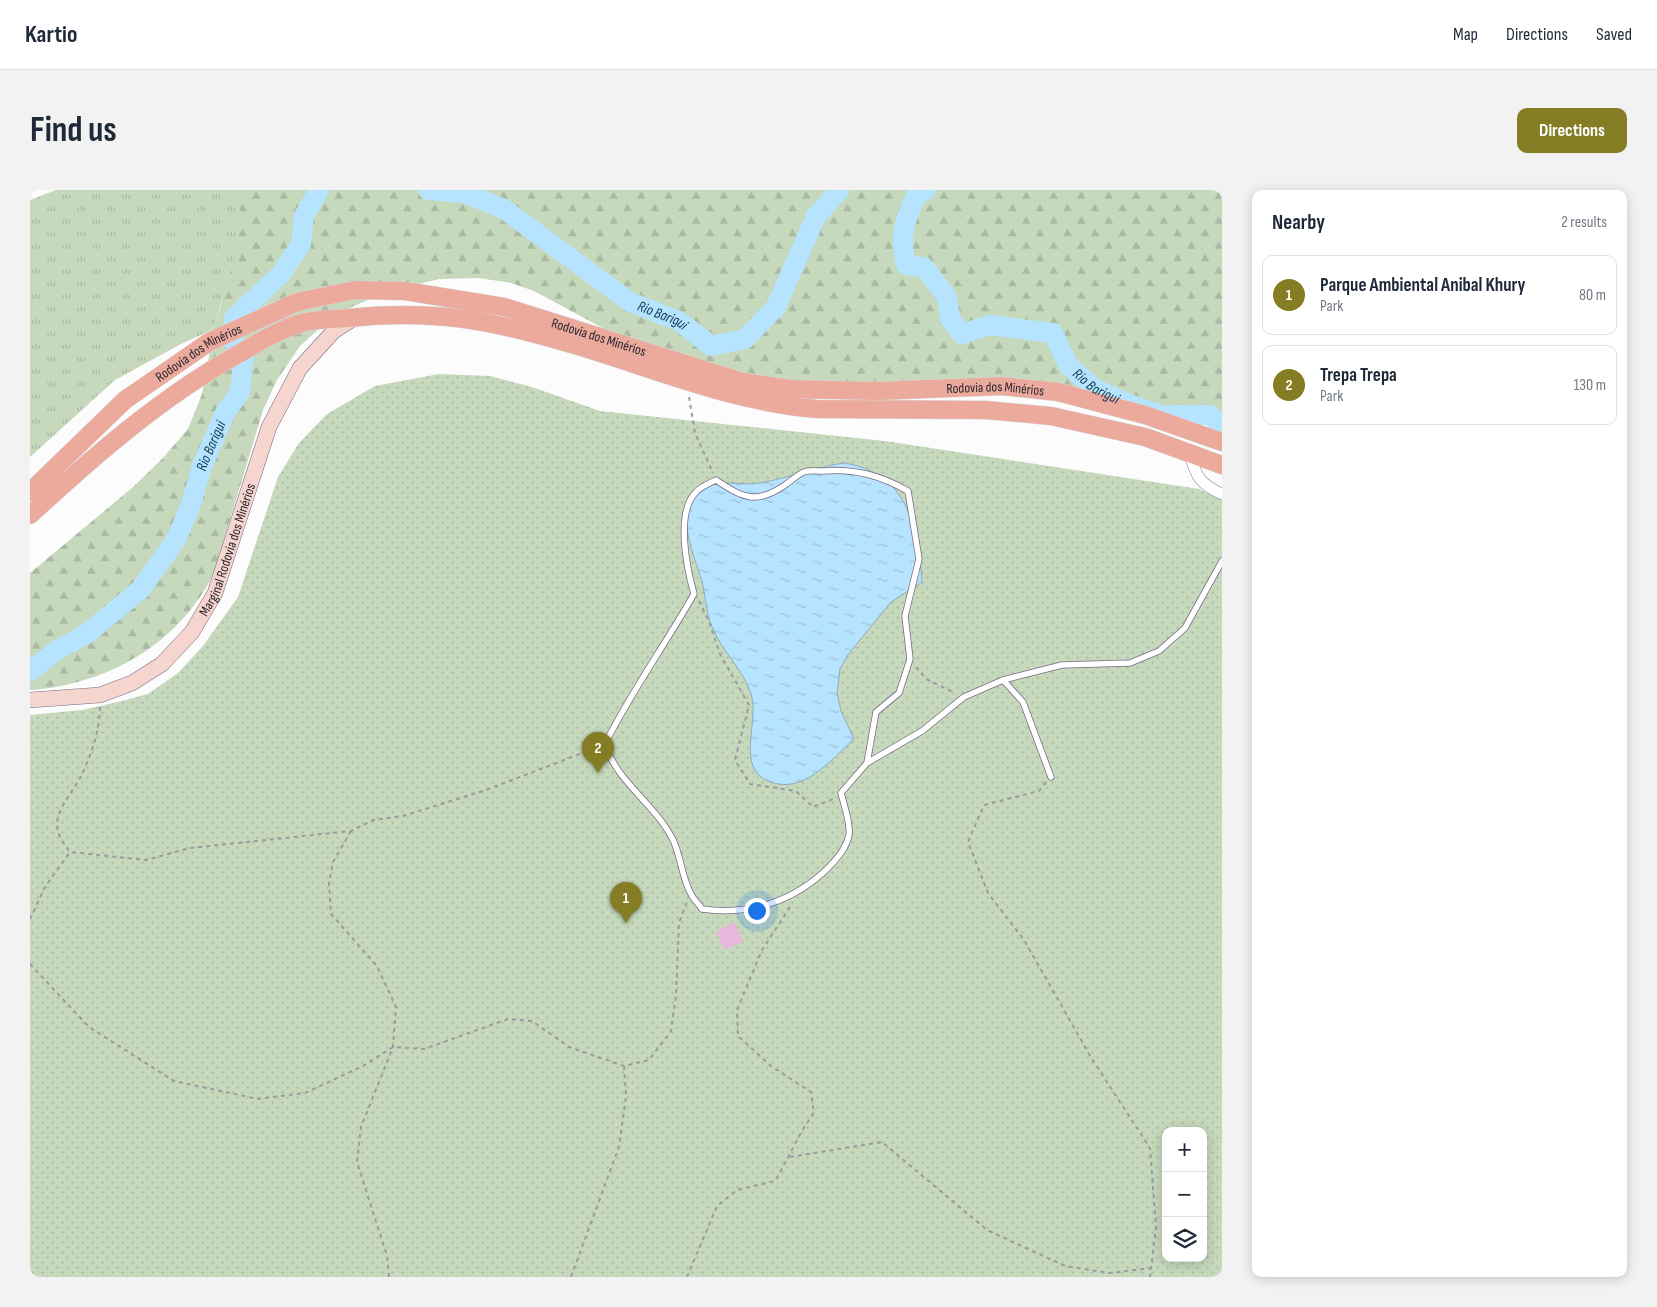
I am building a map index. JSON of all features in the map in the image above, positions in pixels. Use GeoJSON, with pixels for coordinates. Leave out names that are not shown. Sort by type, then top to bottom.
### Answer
{"type":"FeatureCollection","features":[{"type":"Feature","properties":{"kind":"main road","name":"Rodovia dos Minérios"},"geometry":{"type":"LineString","coordinates":[[30,492],[125,400],[209,342],[297,302],[355,290],[404,291],[504,307],[743,382],[790,390],[878,391],[1002,386],[1058,392],[1145,415],[1220,442]]}},
{"type":"Feature","properties":{"kind":"main road","name":"Rodovia dos Minérios"},"geometry":{"type":"LineString","coordinates":[[30,515],[131,426],[208,371],[266,338],[306,322],[405,313],[454,316],[491,322],[570,343],[686,382],[741,397],[791,407],[817,409],[986,410],[1051,416],[1145,437],[1217,463]]}},
{"type":"Feature","properties":{"kind":"main road","name":"Marginal Rodovia dos Minérios"},"geometry":{"type":"LineString","coordinates":[[33,700],[100,696],[132,683],[162,664],[192,632],[215,593],[268,427],[300,368],[334,331],[356,317]]}},
{"type":"Feature","properties":{"kind":"street"},"geometry":{"type":"LineString","coordinates":[[1190,454],[1196,474],[1208,487],[1222,494]]}},
{"type":"Feature","properties":{"kind":"lane"},"geometry":{"type":"LineString","coordinates":[[866,763],[876,712],[900,693],[910,659],[905,616],[919,559],[908,491],[888,480],[862,472],[838,470],[803,472],[772,494],[753,498],[730,489],[716,480],[695,492],[685,516],[685,555],[694,594],[667,641],[618,718],[605,744],[610,759],[648,804],[674,841],[690,893],[702,909],[723,912],[775,902],[800,891],[842,852],[850,833],[841,793],[866,763],[922,731],[964,697],[1003,680],[1062,665],[1130,662],[1159,651],[1185,628],[1222,561]]}},
{"type":"Feature","properties":{"kind":"lane"},"geometry":{"type":"LineString","coordinates":[[1003,680],[1023,702],[1051,777]]}},
{"type":"Feature","properties":{"kind":"path"},"geometry":{"type":"LineString","coordinates":[[686,382],[695,433],[716,480]]}},
{"type":"Feature","properties":{"kind":"path"},"geometry":{"type":"LineString","coordinates":[[694,594],[703,607],[720,654],[749,705],[734,760],[750,784],[796,791],[813,807],[830,802],[841,793]]}},
{"type":"Feature","properties":{"kind":"path"},"geometry":{"type":"LineString","coordinates":[[910,659],[926,679],[964,697]]}},
{"type":"Feature","properties":{"kind":"path"},"geometry":{"type":"LineString","coordinates":[[100,696],[100,715],[94,744],[80,778],[63,807],[57,824],[61,842],[70,852],[146,860],[190,848],[351,831],[373,820],[403,816],[486,790],[605,744]]}},
{"type":"Feature","properties":{"kind":"path"},"geometry":{"type":"LineString","coordinates":[[1051,777],[1039,791],[984,805],[968,842],[988,893],[1024,940],[1092,1059],[1150,1148],[1156,1227],[1153,1268],[1150,1277]]}},
{"type":"Feature","properties":{"kind":"path"},"geometry":{"type":"LineString","coordinates":[[351,831],[333,862],[329,882],[331,914],[377,966],[396,1007],[393,1047],[361,1127],[357,1162],[387,1256],[389,1277]]}},
{"type":"Feature","properties":{"kind":"path"},"geometry":{"type":"LineString","coordinates":[[30,919],[45,887],[70,852]]}},
{"type":"Feature","properties":{"kind":"path"},"geometry":{"type":"LineString","coordinates":[[687,1277],[717,1206],[737,1190],[776,1181],[790,1157],[799,1132],[814,1113],[811,1092],[771,1066],[738,1036],[737,1010],[762,950],[800,891]]}},
{"type":"Feature","properties":{"kind":"path"},"geometry":{"type":"LineString","coordinates":[[30,964],[89,1027],[174,1081],[258,1099],[306,1093],[363,1066],[393,1047],[424,1049],[508,1019],[532,1021],[569,1047],[624,1066],[649,1060],[671,1031],[676,995],[679,922],[690,893]]}},
{"type":"Feature","properties":{"kind":"path"},"geometry":{"type":"LineString","coordinates":[[571,1277],[619,1147],[626,1096],[624,1066]]}},
{"type":"Feature","properties":{"kind":"path"},"geometry":{"type":"LineString","coordinates":[[790,1157],[882,1142],[987,1230],[1065,1266],[1109,1273],[1153,1268]]}},
{"type":"Feature","properties":{"kind":"green space"},"geometry":{"type":"Polygon","coordinates":[[[56,190],[247,190],[250,247],[221,303],[214,329],[181,344],[115,380],[30,457],[30,200],[56,190]]]}},
{"type":"Feature","properties":{"kind":"green space"},"geometry":{"type":"Polygon","coordinates":[[[241,190],[1222,190],[1222,426],[1072,392],[821,384],[711,373],[627,341],[534,291],[511,283],[479,278],[439,279],[387,292],[347,309],[331,318],[300,346],[277,380],[263,410],[214,573],[199,598],[181,621],[161,640],[113,670],[86,680],[30,690],[30,573],[133,487],[162,459],[188,429],[202,394],[214,329],[238,247],[241,190]]]}},
{"type":"Feature","properties":{"kind":"green space"},"geometry":{"type":"Polygon","coordinates":[[[439,374],[490,376],[532,387],[600,411],[885,441],[1199,489],[1222,500],[1222,1277],[30,1277],[30,715],[82,710],[148,694],[178,673],[203,646],[238,597],[278,477],[299,443],[327,414],[375,386],[439,374]]]}},
{"type":"Feature","properties":{"kind":"water"},"geometry":{"type":"Polygon","coordinates":[[[844,463],[866,469],[883,478],[896,491],[906,506],[917,542],[922,582],[891,602],[847,656],[840,669],[837,693],[841,711],[854,739],[815,774],[793,784],[781,784],[768,781],[758,774],[753,765],[750,754],[753,717],[751,694],[744,677],[722,646],[711,624],[702,582],[690,542],[687,514],[690,502],[698,492],[711,485],[723,483],[760,483],[844,463]]]}},
{"type":"Feature","properties":{"kind":"building"},"geometry":{"type":"Polygon","coordinates":[[[734,922],[743,941],[725,950],[716,932],[734,922]]]}},
{"type":"Feature","properties":{"kind":"waterway","name":"Rio Barigui"},"geometry":{"type":"LineString","coordinates":[[30,671],[56,651],[88,633],[141,589],[177,538],[191,504],[202,466],[225,413],[240,392],[244,356],[234,342],[234,318],[280,275],[301,244],[304,216],[319,190]]}},
{"type":"Feature","properties":{"kind":"waterway","name":"Rio Barigui"},"geometry":{"type":"LineString","coordinates":[[428,190],[464,193],[504,209],[630,302],[679,321],[711,346],[745,339],[776,307],[816,216],[840,190]]}},
{"type":"Feature","properties":{"kind":"waterway","name":"Rio Barigui"},"geometry":{"type":"LineString","coordinates":[[926,190],[916,195],[906,221],[903,236],[906,265],[924,267],[947,297],[950,319],[962,334],[990,325],[1053,333],[1068,365],[1094,388],[1126,403],[1161,415],[1210,415],[1222,426]]}},
{"type":"Feature","properties":{"kind":"place","name":"Trepa Trepa"},"geometry":{"type":"Point","coordinates":[598,773]}},
{"type":"Feature","properties":{"kind":"place","name":"Parque Ambiental Anibal Khury"},"geometry":{"type":"Point","coordinates":[626,923]}}]}
